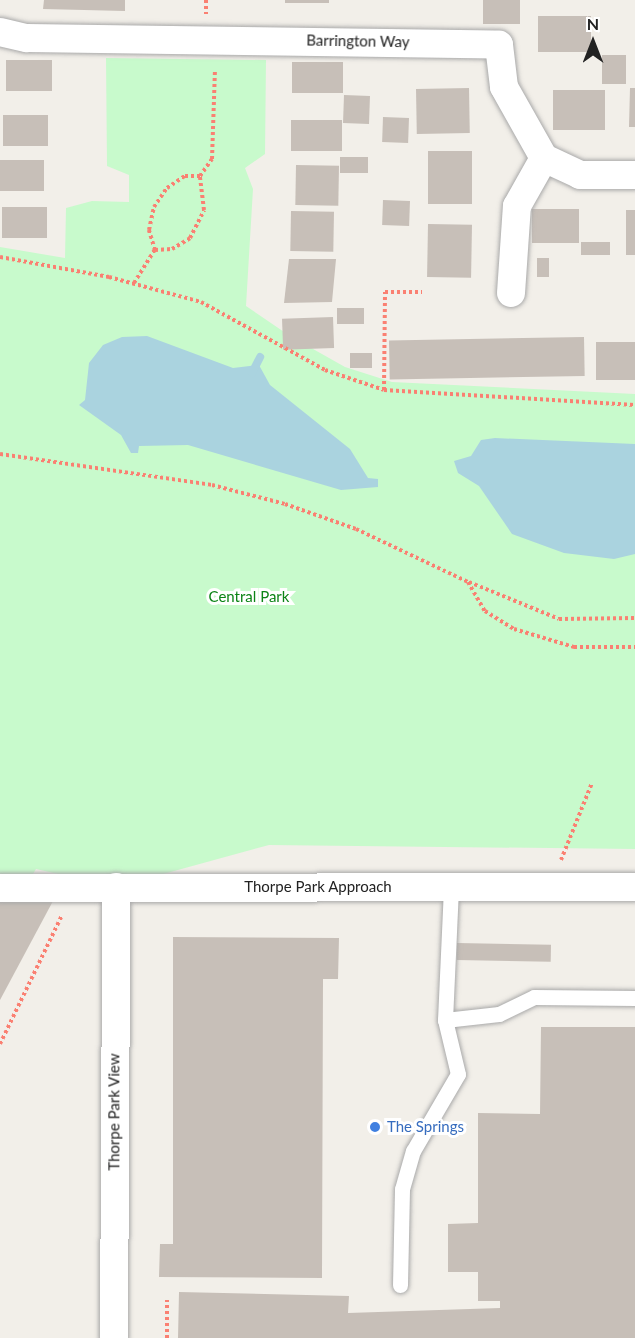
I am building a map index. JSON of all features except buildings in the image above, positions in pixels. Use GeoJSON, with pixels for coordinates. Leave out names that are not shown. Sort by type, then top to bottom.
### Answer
{"type":"FeatureCollection","features":[{"type":"Feature","properties":{"kind":"street","name":"Barrington Way"},"geometry":{"type":"LineString","coordinates":[[0,32],[27,38],[216,39],[499,45],[504,87],[544,158]]}},
{"type":"Feature","properties":{"kind":"street"},"geometry":{"type":"LineString","coordinates":[[511,293],[517,206],[544,158],[580,175],[635,175]]}},
{"type":"Feature","properties":{"kind":"street","name":"Thorpe Park View"},"geometry":{"type":"LineString","coordinates":[[114,1338],[116,887]]}},
{"type":"Feature","properties":{"kind":"street","name":"Thorpe Park Approach"},"geometry":{"type":"LineString","coordinates":[[0,888],[451,887],[549,889],[635,887]]}},
{"type":"Feature","properties":{"kind":"lane"},"geometry":{"type":"LineString","coordinates":[[400,1286],[402,1189],[413,1151],[458,1074],[445,1020],[451,887]]}},
{"type":"Feature","properties":{"kind":"lane"},"geometry":{"type":"LineString","coordinates":[[445,1020],[499,1014],[534,997],[635,998]]}},
{"type":"Feature","properties":{"kind":"path"},"geometry":{"type":"LineString","coordinates":[[155,250],[172,249],[190,238],[204,210],[200,176],[212,159],[216,39]]}},
{"type":"Feature","properties":{"kind":"path"},"geometry":{"type":"LineString","coordinates":[[134,284],[155,250],[149,230],[154,207],[185,176],[200,176]]}},
{"type":"Feature","properties":{"kind":"path"},"geometry":{"type":"LineString","coordinates":[[0,257],[134,284],[201,302],[251,326],[290,353],[384,390],[635,405]]}},
{"type":"Feature","properties":{"kind":"path"},"geometry":{"type":"LineString","coordinates":[[384,390],[385,292],[422,292]]}},
{"type":"Feature","properties":{"kind":"path"},"geometry":{"type":"LineString","coordinates":[[0,454],[86,463],[274,501],[356,529],[468,582],[559,619],[635,618]]}},
{"type":"Feature","properties":{"kind":"path"},"geometry":{"type":"LineString","coordinates":[[468,582],[485,611],[514,629],[574,647],[635,647]]}},
{"type":"Feature","properties":{"kind":"path"},"geometry":{"type":"LineString","coordinates":[[549,889],[592,783]]}},
{"type":"Feature","properties":{"kind":"path"},"geometry":{"type":"LineString","coordinates":[[0,1044],[75,887]]}},
{"type":"Feature","properties":{"kind":"path"},"geometry":{"type":"LineString","coordinates":[[166,1338],[167,1300]]}},
{"type":"Feature","properties":{"kind":"green space","name":"Central Park"},"geometry":{"type":"Polygon","coordinates":[[[106,58],[266,60],[265,154],[245,168],[253,189],[246,306],[290,336],[345,367],[392,382],[635,394],[635,849],[269,845],[116,887],[36,869],[25,887],[0,888],[0,247],[65,258],[66,208],[92,201],[129,202],[129,175],[107,166],[106,58]]]}},
{"type":"Feature","properties":{"kind":"water"},"geometry":{"type":"Polygon","coordinates":[[[147,336],[233,368],[259,365],[270,385],[350,449],[368,478],[378,479],[378,487],[341,490],[188,445],[139,446],[138,453],[131,453],[121,435],[79,405],[85,400],[89,363],[103,345],[122,337],[147,336]]]}},
{"type":"Feature","properties":{"kind":"water"},"geometry":{"type":"Polygon","coordinates":[[[495,438],[635,444],[635,554],[614,559],[564,553],[512,534],[479,486],[458,473],[454,461],[471,456],[481,440],[495,438]]]}},
{"type":"Feature","properties":{"kind":"waterway"},"geometry":{"type":"LineString","coordinates":[[252,373],[260,357]]}},
{"type":"Feature","properties":{"kind":"place","name":"The Springs"},"geometry":{"type":"Point","coordinates":[375,1127]}}]}
